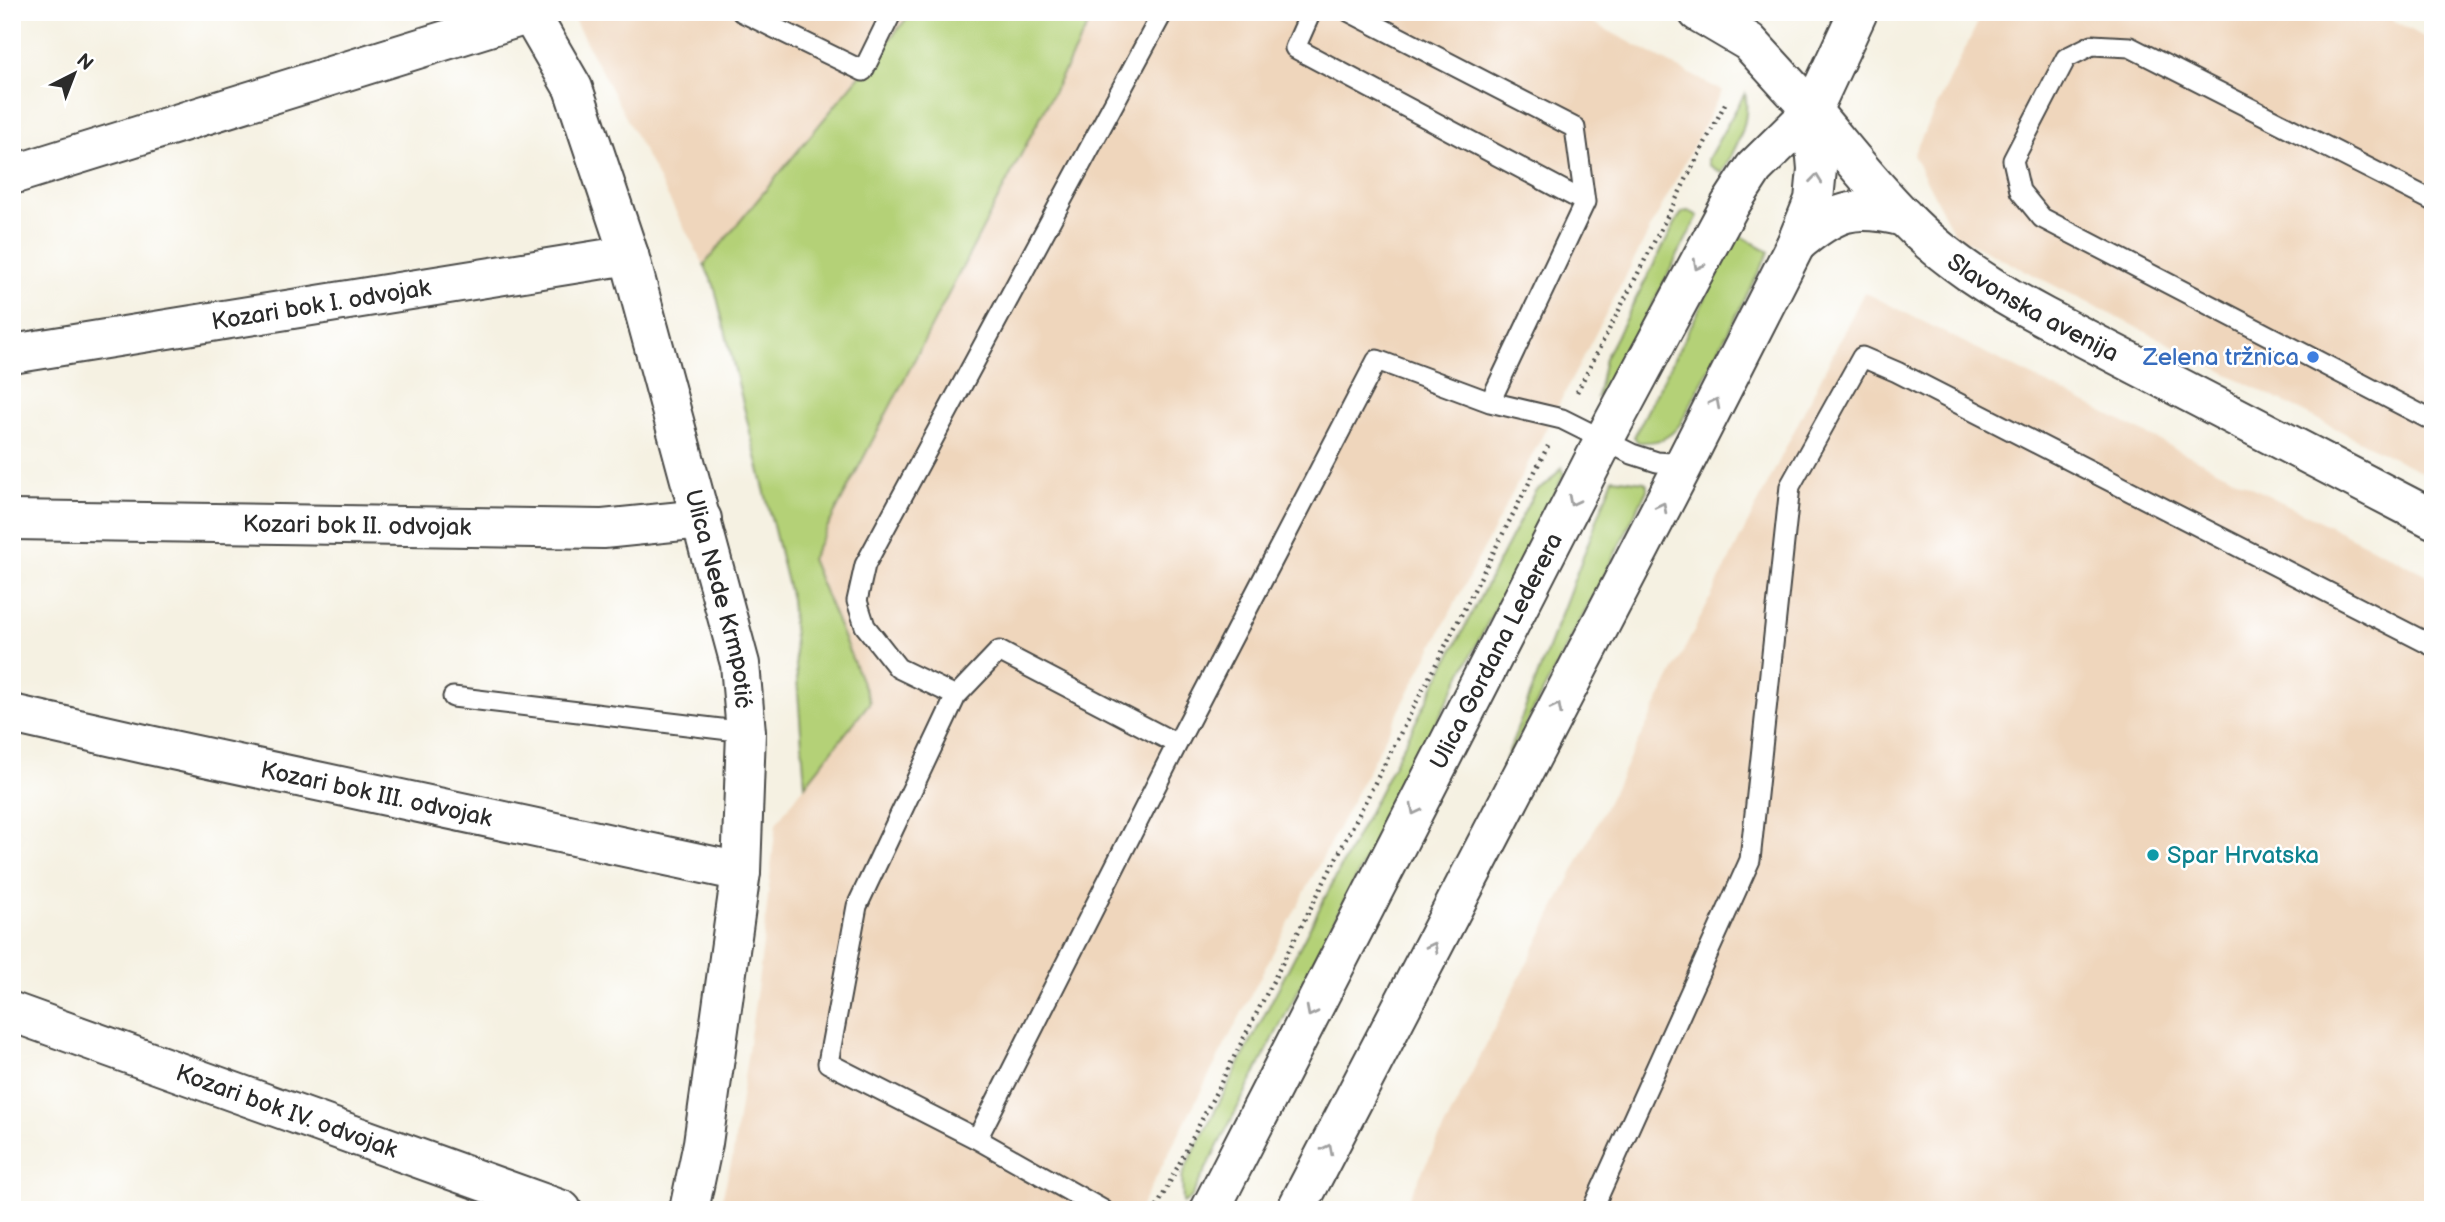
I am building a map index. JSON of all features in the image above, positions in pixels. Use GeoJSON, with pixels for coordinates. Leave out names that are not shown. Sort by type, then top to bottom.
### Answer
{"type":"FeatureCollection","features":[{"type":"Feature","properties":{"kind":"street","name":"Slavonska avenija"},"geometry":{"type":"LineString","coordinates":[[1698,12],[1749,42],[1904,217],[1974,276],[2008,298],[2433,519]]}},
{"type":"Feature","properties":{"kind":"street","name":"Ulica Gordana Lederera"},"geometry":{"type":"LineString","coordinates":[[1210,1210],[1604,440],[1730,205],[1754,168],[1812,111],[1858,12]]}},
{"type":"Feature","properties":{"kind":"street"},"geometry":{"type":"LineString","coordinates":[[12,175],[529,13]]}},
{"type":"Feature","properties":{"kind":"street","name":"Ulica Nede Krmpotić"},"geometry":{"type":"LineString","coordinates":[[529,13],[573,88],[629,255],[740,664],[746,732],[741,872],[703,1143],[689,1210]]}},
{"type":"Feature","properties":{"kind":"street","name":"Ulica Gordana Lederera"},"geometry":{"type":"LineString","coordinates":[[1296,1210],[1796,243],[1814,200],[1817,169],[1812,111]]}},
{"type":"Feature","properties":{"kind":"street"},"geometry":{"type":"LineString","coordinates":[[1796,243],[1834,216],[1872,210],[1904,217]]}},
{"type":"Feature","properties":{"kind":"street","name":"Kozari bok I. odvojak"},"geometry":{"type":"LineString","coordinates":[[12,354],[629,255]]}},
{"type":"Feature","properties":{"kind":"street","name":"Kozari bok II. odvojak"},"geometry":{"type":"LineString","coordinates":[[12,520],[603,529],[702,519]]}},
{"type":"Feature","properties":{"kind":"street","name":"Kozari bok III. odvojak"},"geometry":{"type":"LineString","coordinates":[[12,713],[741,872]]}},
{"type":"Feature","properties":{"kind":"street","name":"Kozari bok IV. odvojak"},"geometry":{"type":"LineString","coordinates":[[12,1012],[562,1210]]}},
{"type":"Feature","properties":{"kind":"lane"},"geometry":{"type":"LineString","coordinates":[[742,12],[863,71],[891,12]]}},
{"type":"Feature","properties":{"kind":"lane"},"geometry":{"type":"LineString","coordinates":[[956,696],[898,668],[865,626],[857,601],[865,565],[1163,12]]}},
{"type":"Feature","properties":{"kind":"lane"},"geometry":{"type":"LineString","coordinates":[[1311,12],[1295,48],[1585,202]]}},
{"type":"Feature","properties":{"kind":"lane"},"geometry":{"type":"LineString","coordinates":[[1350,12],[1575,128],[1585,202],[1490,402]]}},
{"type":"Feature","properties":{"kind":"lane"},"geometry":{"type":"LineString","coordinates":[[2433,201],[2130,47],[2092,45],[2066,58],[2013,160],[2020,191],[2042,218],[2433,421]]}},
{"type":"Feature","properties":{"kind":"lane"},"geometry":{"type":"LineString","coordinates":[[1592,1210],[1750,860],[1790,486],[1862,357],[1897,372],[2433,646]]}},
{"type":"Feature","properties":{"kind":"lane"},"geometry":{"type":"LineString","coordinates":[[977,1139],[1177,744],[1377,360],[1490,402],[1562,419],[1632,454],[1657,462],[1684,464]]}},
{"type":"Feature","properties":{"kind":"lane"},"geometry":{"type":"LineString","coordinates":[[1103,1210],[977,1139],[828,1063],[857,906],[956,696],[999,651],[1177,744]]}},
{"type":"Feature","properties":{"kind":"lane"},"geometry":{"type":"LineString","coordinates":[[453,697],[746,732]]}},
{"type":"Feature","properties":{"kind":"path"},"geometry":{"type":"LineString","coordinates":[[1575,396],[1727,100]]}},
{"type":"Feature","properties":{"kind":"path"},"geometry":{"type":"LineString","coordinates":[[1157,1207],[1548,446]]}},
{"type":"Feature","properties":{"kind":"shaded area"},"geometry":{"type":"Polygon","coordinates":[[[570,12],[912,12],[704,265],[570,12]]]}},
{"type":"Feature","properties":{"kind":"shaded area"},"geometry":{"type":"Polygon","coordinates":[[[1095,12],[1573,12],[1722,91],[1139,1210],[719,1210],[732,1160],[761,961],[776,823],[869,702],[811,559],[1095,12]]]}},
{"type":"Feature","properties":{"kind":"shaded area","name":"Zelena tržnica"},"geometry":{"type":"Polygon","coordinates":[[[1983,12],[2378,12],[2433,42],[2433,478],[1955,235],[1913,155],[1983,12]]]}},
{"type":"Feature","properties":{"kind":"shaded area"},"geometry":{"type":"Polygon","coordinates":[[[1864,292],[2433,578],[2433,1210],[1403,1210],[1864,292]]]}},
{"type":"Feature","properties":{"kind":"green space"},"geometry":{"type":"Polygon","coordinates":[[[912,12],[1095,12],[811,559],[870,702],[805,785],[791,599],[714,285],[704,265],[912,12]]]}},
{"type":"Feature","properties":{"kind":"green space"},"geometry":{"type":"Polygon","coordinates":[[[1745,93],[1744,125],[1722,173],[1709,165],[1708,159],[1745,93]]]}},
{"type":"Feature","properties":{"kind":"green space"},"geometry":{"type":"Polygon","coordinates":[[[1689,211],[1698,216],[1611,385],[1597,397],[1605,358],[1678,218],[1683,212],[1689,211]]]}},
{"type":"Feature","properties":{"kind":"green space"},"geometry":{"type":"Polygon","coordinates":[[[1738,234],[1769,252],[1681,423],[1662,439],[1638,442],[1634,437],[1738,234]]]}},
{"type":"Feature","properties":{"kind":"green space"},"geometry":{"type":"Polygon","coordinates":[[[1562,467],[1564,475],[1191,1198],[1183,1203],[1182,1178],[1187,1165],[1535,491],[1549,482],[1562,467]]]}},
{"type":"Feature","properties":{"kind":"green space"},"geometry":{"type":"Polygon","coordinates":[[[1613,478],[1644,482],[1647,490],[1502,769],[1613,478]]]}},
{"type":"Feature","properties":{"kind":"place","name":"Zelena tržnica"},"geometry":{"type":"Point","coordinates":[2313,357]}},
{"type":"Feature","properties":{"kind":"place","name":"Spar Hrvatska"},"geometry":{"type":"Point","coordinates":[2153,855]}}]}
